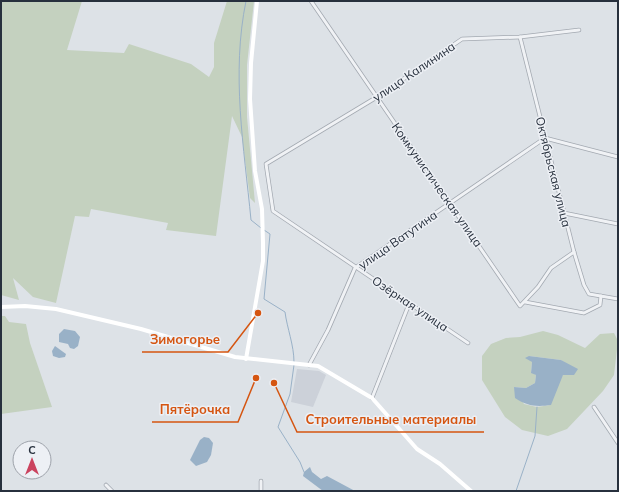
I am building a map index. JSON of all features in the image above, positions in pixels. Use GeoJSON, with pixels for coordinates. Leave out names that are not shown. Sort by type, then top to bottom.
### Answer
{"type":"FeatureCollection","features":[{"type":"Feature","properties":{"kind":"street"},"geometry":{"type":"LineString","coordinates":[[246,359],[262,261],[262,209],[255,171],[250,99],[251,63],[257,1]]}},
{"type":"Feature","properties":{"kind":"street","name":"Коммунистическая улица"},"geometry":{"type":"LineString","coordinates":[[311,1],[520,306],[524,302]]}},
{"type":"Feature","properties":{"kind":"street","name":"улица Калинина"},"geometry":{"type":"LineString","coordinates":[[273,211],[266,164],[377,97],[462,39],[520,36],[579,30]]}},
{"type":"Feature","properties":{"kind":"street","name":"Октябрьская улица"},"geometry":{"type":"LineString","coordinates":[[520,36],[574,252],[584,285],[589,294],[601,296]]}},
{"type":"Feature","properties":{"kind":"street"},"geometry":{"type":"LineString","coordinates":[[545,138],[618,157]]}},
{"type":"Feature","properties":{"kind":"street","name":"улица Ватутина"},"geometry":{"type":"LineString","coordinates":[[309,365],[328,330],[355,268],[545,138]]}},
{"type":"Feature","properties":{"kind":"street","name":"Озёрная улица"},"geometry":{"type":"LineString","coordinates":[[273,211],[355,268],[468,343]]}},
{"type":"Feature","properties":{"kind":"street"},"geometry":{"type":"LineString","coordinates":[[564,213],[618,224]]}},
{"type":"Feature","properties":{"kind":"street"},"geometry":{"type":"LineString","coordinates":[[574,252],[551,268],[524,302],[584,313],[600,304],[601,296],[618,299]]}},
{"type":"Feature","properties":{"kind":"street"},"geometry":{"type":"LineString","coordinates":[[372,398],[409,304]]}},
{"type":"Feature","properties":{"kind":"street"},"geometry":{"type":"LineString","coordinates":[[1,307],[25,306],[56,309],[141,329],[246,359],[318,366],[372,398],[417,449],[440,464],[471,491]]}},
{"type":"Feature","properties":{"kind":"street"},"geometry":{"type":"LineString","coordinates":[[594,407],[618,443]]}},
{"type":"Feature","properties":{"kind":"street"},"geometry":{"type":"LineString","coordinates":[[261,480],[261,491]]}},
{"type":"Feature","properties":{"kind":"street"},"geometry":{"type":"LineString","coordinates":[[106,486],[112,491]]}},
{"type":"Feature","properties":{"kind":"shaded area"},"geometry":{"type":"Polygon","coordinates":[[[297,369],[319,371],[326,375],[313,407],[291,402],[297,369]]]}},
{"type":"Feature","properties":{"kind":"green space"},"geometry":{"type":"Polygon","coordinates":[[[1,1],[82,1],[67,50],[124,53],[129,44],[191,64],[209,77],[214,67],[214,43],[227,1],[254,1],[247,65],[247,117],[255,203],[250,198],[242,137],[232,116],[216,236],[166,230],[168,223],[91,209],[89,217],[75,216],[56,303],[33,297],[13,278],[19,300],[1,295],[1,1]]]}},
{"type":"Feature","properties":{"kind":"green space"},"geometry":{"type":"Polygon","coordinates":[[[1,316],[5,316],[9,322],[26,324],[30,343],[52,407],[1,414],[1,316]]]}},
{"type":"Feature","properties":{"kind":"green space"},"geometry":{"type":"Polygon","coordinates":[[[543,331],[558,335],[585,348],[600,334],[614,333],[618,341],[614,375],[603,391],[567,429],[548,436],[522,430],[505,417],[482,380],[482,356],[491,344],[506,338],[520,337],[543,331]],[[529,356],[532,362],[531,372],[536,375],[535,383],[526,388],[514,387],[524,404],[537,407],[550,405],[557,386],[568,365],[561,360],[529,356]]]}},
{"type":"Feature","properties":{"kind":"water"},"geometry":{"type":"Polygon","coordinates":[[[64,329],[75,331],[80,337],[78,346],[74,349],[70,348],[68,344],[59,342],[59,334],[64,329]]]}},
{"type":"Feature","properties":{"kind":"water"},"geometry":{"type":"Polygon","coordinates":[[[55,346],[66,354],[65,357],[59,358],[53,356],[52,351],[55,346]]]}},
{"type":"Feature","properties":{"kind":"water"},"geometry":{"type":"Polygon","coordinates":[[[529,356],[561,360],[578,369],[574,375],[563,375],[551,405],[532,405],[515,398],[514,387],[526,388],[535,383],[536,375],[531,373],[532,362],[525,358],[529,356]]]}},
{"type":"Feature","properties":{"kind":"water"},"geometry":{"type":"Polygon","coordinates":[[[204,437],[209,438],[213,443],[211,455],[207,462],[196,466],[190,460],[200,440],[204,437]]]}},
{"type":"Feature","properties":{"kind":"water"},"geometry":{"type":"Polygon","coordinates":[[[310,467],[312,472],[321,479],[327,476],[355,491],[323,491],[303,476],[304,472],[310,467]]]}},
{"type":"Feature","properties":{"kind":"waterway"},"geometry":{"type":"LineString","coordinates":[[246,1],[239,56],[240,110],[251,220],[261,228]]}},
{"type":"Feature","properties":{"kind":"waterway"},"geometry":{"type":"LineString","coordinates":[[264,230],[270,234],[264,299],[285,312],[293,349],[294,362]]}},
{"type":"Feature","properties":{"kind":"waterway"},"geometry":{"type":"LineString","coordinates":[[294,365],[290,394],[278,427],[300,462],[304,472]]}},
{"type":"Feature","properties":{"kind":"waterway"},"geometry":{"type":"LineString","coordinates":[[516,491],[535,436],[537,407]]}},
{"type":"Feature","properties":{"kind":"place","name":"Зимогорье"},"geometry":{"type":"Point","coordinates":[258,313]}},
{"type":"Feature","properties":{"kind":"place","name":"Пятёрочка"},"geometry":{"type":"Point","coordinates":[256,378]}},
{"type":"Feature","properties":{"kind":"place","name":"Строительные материалы"},"geometry":{"type":"Point","coordinates":[274,383]}}]}
